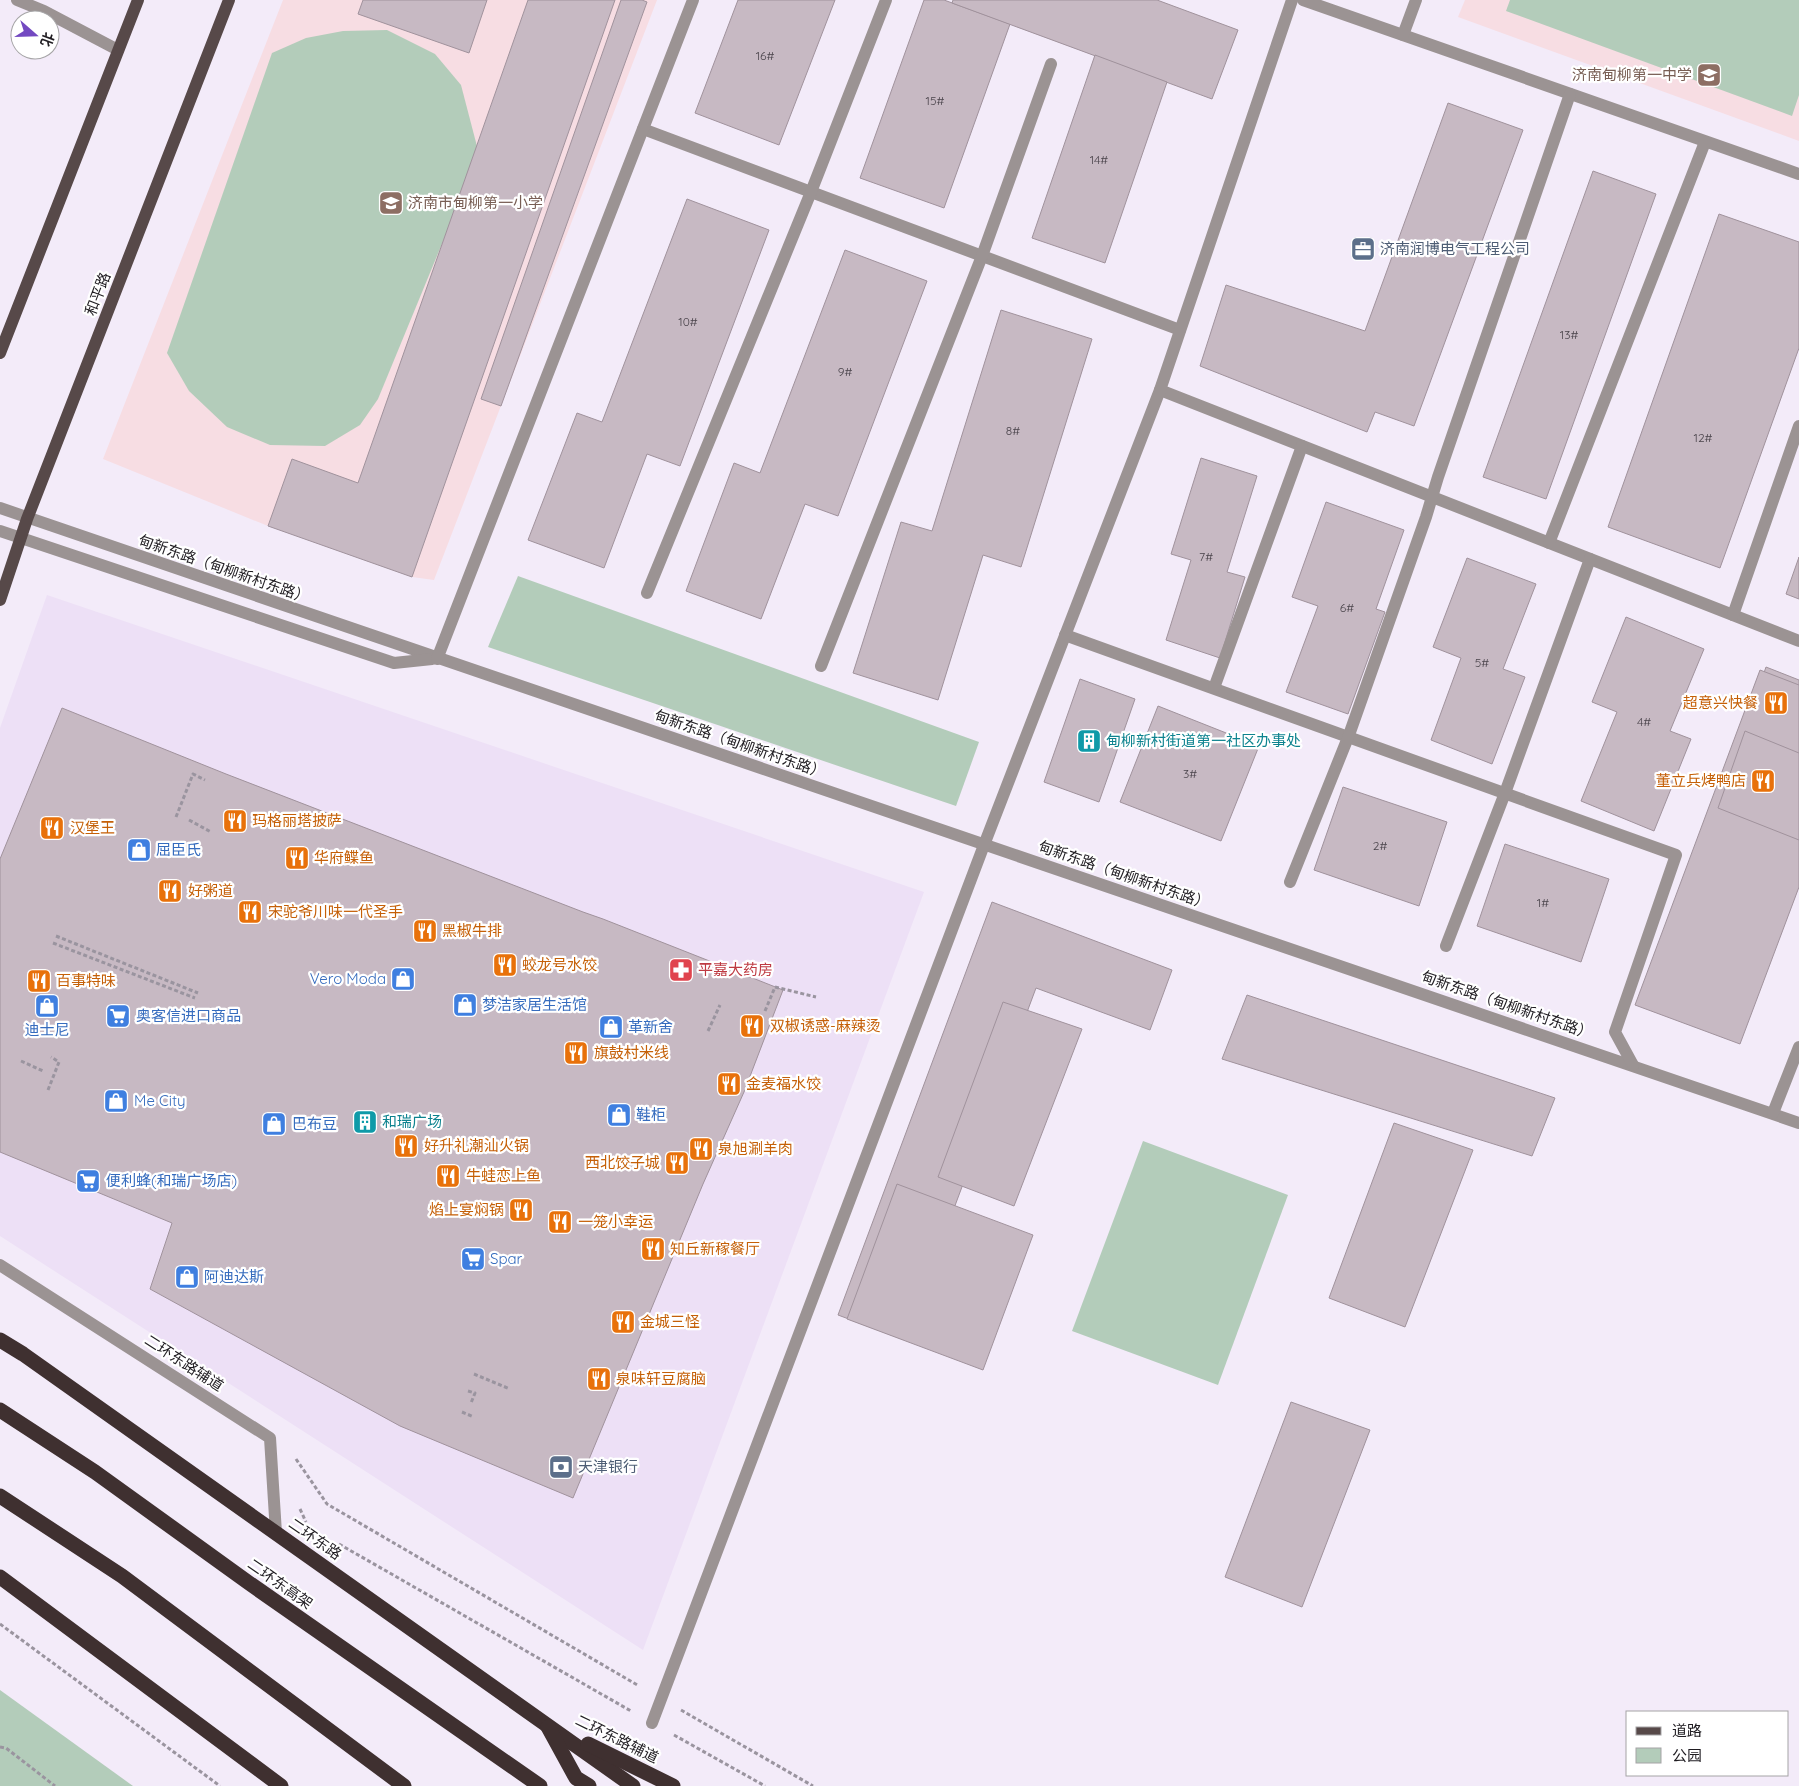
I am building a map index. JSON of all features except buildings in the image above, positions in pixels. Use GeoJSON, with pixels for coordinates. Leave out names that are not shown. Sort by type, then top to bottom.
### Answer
{"type":"FeatureCollection","features":[{"type":"Feature","properties":{"kind":"highway","name":"二环东路"},"geometry":{"type":"LineString","coordinates":[[0,1340],[30,1359],[546,1724],[576,1778],[589,1786]]}},
{"type":"Feature","properties":{"kind":"highway","name":"二环东高架"},"geometry":{"type":"LineString","coordinates":[[0,1410],[96,1472],[249,1583],[540,1786]]}},
{"type":"Feature","properties":{"kind":"highway"},"geometry":{"type":"LineString","coordinates":[[0,1496],[122,1576],[404,1786]]}},
{"type":"Feature","properties":{"kind":"highway"},"geometry":{"type":"LineString","coordinates":[[0,1577],[281,1786]]}},
{"type":"Feature","properties":{"kind":"highway"},"geometry":{"type":"LineString","coordinates":[[546,1724],[634,1786]]}},
{"type":"Feature","properties":{"kind":"highway","name":"二环东路辅道"},"geometry":{"type":"LineString","coordinates":[[546,1724],[673,1786]]}},
{"type":"Feature","properties":{"kind":"main road"},"geometry":{"type":"LineString","coordinates":[[0,353],[138,0]]}},
{"type":"Feature","properties":{"kind":"main road","name":"和平路"},"geometry":{"type":"LineString","coordinates":[[0,600],[27,519],[229,0]]}},
{"type":"Feature","properties":{"kind":"street"},"geometry":{"type":"LineString","coordinates":[[18,0],[44,11],[118,50]]}},
{"type":"Feature","properties":{"kind":"street"},"geometry":{"type":"LineString","coordinates":[[438,659],[693,0]]}},
{"type":"Feature","properties":{"kind":"street"},"geometry":{"type":"LineString","coordinates":[[647,593],[811,192],[886,0]]}},
{"type":"Feature","properties":{"kind":"street"},"geometry":{"type":"LineString","coordinates":[[652,1723],[984,844],[1160,390],[1292,0]]}},
{"type":"Feature","properties":{"kind":"street"},"geometry":{"type":"LineString","coordinates":[[1303,0],[1799,174]]}},
{"type":"Feature","properties":{"kind":"street"},"geometry":{"type":"LineString","coordinates":[[1403,35],[1416,0]]}},
{"type":"Feature","properties":{"kind":"street"},"geometry":{"type":"LineString","coordinates":[[821,666],[982,256],[1051,64]]}},
{"type":"Feature","properties":{"kind":"street"},"geometry":{"type":"LineString","coordinates":[[1290,882],[1349,735],[1426,517],[1431,497],[1570,94]]}},
{"type":"Feature","properties":{"kind":"street"},"geometry":{"type":"LineString","coordinates":[[642,129],[1180,330]]}},
{"type":"Feature","properties":{"kind":"street"},"geometry":{"type":"LineString","coordinates":[[1550,543],[1705,142]]}},
{"type":"Feature","properties":{"kind":"street"},"geometry":{"type":"LineString","coordinates":[[1160,390],[1799,641]]}},
{"type":"Feature","properties":{"kind":"street"},"geometry":{"type":"LineString","coordinates":[[1733,615],[1799,426]]}},
{"type":"Feature","properties":{"kind":"street"},"geometry":{"type":"LineString","coordinates":[[1214,688],[1302,446]]}},
{"type":"Feature","properties":{"kind":"street","name":"甸新东路（甸柳新村东路）"},"geometry":{"type":"LineString","coordinates":[[0,508],[27,519],[1799,1123]]}},
{"type":"Feature","properties":{"kind":"street","name":"甸新东路（甸柳新村东路）"},"geometry":{"type":"LineString","coordinates":[[0,531],[394,662],[438,659]]}},
{"type":"Feature","properties":{"kind":"street"},"geometry":{"type":"LineString","coordinates":[[1446,946],[1505,793],[1590,559]]}},
{"type":"Feature","properties":{"kind":"street"},"geometry":{"type":"LineString","coordinates":[[1065,635],[1349,735],[1676,855],[1615,1032],[1634,1066]]}},
{"type":"Feature","properties":{"kind":"street"},"geometry":{"type":"LineString","coordinates":[[1773,1113],[1799,1047]]}},
{"type":"Feature","properties":{"kind":"street","name":"二环东路辅道"},"geometry":{"type":"LineString","coordinates":[[0,1265],[270,1438],[276,1533]]}},
{"type":"Feature","properties":{"kind":"path"},"geometry":{"type":"LineString","coordinates":[[176,817],[193,774],[205,780]]}},
{"type":"Feature","properties":{"kind":"path"},"geometry":{"type":"LineString","coordinates":[[189,820],[211,832]]}},
{"type":"Feature","properties":{"kind":"path"},"geometry":{"type":"LineString","coordinates":[[56,936],[198,993]]}},
{"type":"Feature","properties":{"kind":"path"},"geometry":{"type":"LineString","coordinates":[[54,943],[195,998]]}},
{"type":"Feature","properties":{"kind":"path"},"geometry":{"type":"LineString","coordinates":[[765,1011],[775,987],[816,997]]}},
{"type":"Feature","properties":{"kind":"path"},"geometry":{"type":"LineString","coordinates":[[708,1030],[720,1005]]}},
{"type":"Feature","properties":{"kind":"path"},"geometry":{"type":"LineString","coordinates":[[48,1090],[59,1062],[51,1057]]}},
{"type":"Feature","properties":{"kind":"path"},"geometry":{"type":"LineString","coordinates":[[20,1061],[43,1071]]}},
{"type":"Feature","properties":{"kind":"path"},"geometry":{"type":"LineString","coordinates":[[474,1374],[510,1389]]}},
{"type":"Feature","properties":{"kind":"path"},"geometry":{"type":"LineString","coordinates":[[468,1391],[475,1394],[471,1403]]}},
{"type":"Feature","properties":{"kind":"path"},"geometry":{"type":"LineString","coordinates":[[462,1412],[474,1417]]}},
{"type":"Feature","properties":{"kind":"path"},"geometry":{"type":"LineString","coordinates":[[291,1451],[327,1504],[813,1786]]}},
{"type":"Feature","properties":{"kind":"path"},"geometry":{"type":"LineString","coordinates":[[300,1508],[307,1525]]}},
{"type":"Feature","properties":{"kind":"path"},"geometry":{"type":"LineString","coordinates":[[333,1540],[764,1786]]}},
{"type":"Feature","properties":{"kind":"path"},"geometry":{"type":"LineString","coordinates":[[0,1624],[220,1786]]}},
{"type":"Feature","properties":{"kind":"path"},"geometry":{"type":"LineString","coordinates":[[0,1748],[6,1748],[55,1786]]}},
{"type":"Feature","properties":{"kind":"shaded area","name":"济南市甸柳第一小学"},"geometry":{"type":"Polygon","coordinates":[[[283,0],[657,0],[434,580],[412,577],[368,559],[268,526],[103,459],[283,0]]]}},
{"type":"Feature","properties":{"kind":"shaded area","name":"济南甸柳第一中学"},"geometry":{"type":"Polygon","coordinates":[[[1465,0],[1799,0],[1799,141],[1458,17],[1465,0]]]}},
{"type":"Feature","properties":{"kind":"shaded area","name":"和瑞广场"},"geometry":{"type":"Polygon","coordinates":[[[47,595],[924,892],[643,1650],[0,1236],[0,728],[47,595]]]}},
{"type":"Feature","properties":{"kind":"green space","name":"济南甸柳第一中学"},"geometry":{"type":"Polygon","coordinates":[[[1510,0],[1799,0],[1799,95],[1792,116],[1506,11],[1510,0]]]}},
{"type":"Feature","properties":{"kind":"green space"},"geometry":{"type":"Polygon","coordinates":[[[387,30],[435,54],[461,85],[479,154],[378,399],[360,425],[325,446],[270,445],[227,427],[189,391],[167,353],[272,53],[306,38],[343,31],[387,30]]]}},
{"type":"Feature","properties":{"kind":"green space"},"geometry":{"type":"Polygon","coordinates":[[[518,576],[979,742],[956,806],[488,647],[518,576]]]}},
{"type":"Feature","properties":{"kind":"green space"},"geometry":{"type":"Polygon","coordinates":[[[1143,1141],[1288,1195],[1218,1385],[1072,1331],[1143,1141]]]}},
{"type":"Feature","properties":{"kind":"green space"},"geometry":{"type":"Polygon","coordinates":[[[0,1690],[133,1786],[0,1786],[0,1690]]]}},
{"type":"Feature","properties":{"kind":"place","name":"济南甸柳第一中学"},"geometry":{"type":"Point","coordinates":[1709,75]}},
{"type":"Feature","properties":{"kind":"place","name":"济南市甸柳第一小学"},"geometry":{"type":"Point","coordinates":[391,203]}},
{"type":"Feature","properties":{"kind":"place","name":"济南润博电气工程公司"},"geometry":{"type":"Point","coordinates":[1363,249]}},
{"type":"Feature","properties":{"kind":"place","name":"超意兴快餐"},"geometry":{"type":"Point","coordinates":[1776,703]}},
{"type":"Feature","properties":{"kind":"place","name":"甸柳新村街道第一社区办事处"},"geometry":{"type":"Point","coordinates":[1089,741]}},
{"type":"Feature","properties":{"kind":"place","name":"董立兵烤鸭店"},"geometry":{"type":"Point","coordinates":[1763,781]}},
{"type":"Feature","properties":{"kind":"place","name":"玛格丽塔披萨"},"geometry":{"type":"Point","coordinates":[235,821]}},
{"type":"Feature","properties":{"kind":"place","name":"汉堡王"},"geometry":{"type":"Point","coordinates":[52,828]}},
{"type":"Feature","properties":{"kind":"place","name":"屈臣氏"},"geometry":{"type":"Point","coordinates":[139,850]}},
{"type":"Feature","properties":{"kind":"place","name":"华府鲽鱼"},"geometry":{"type":"Point","coordinates":[297,858]}},
{"type":"Feature","properties":{"kind":"place","name":"好粥道"},"geometry":{"type":"Point","coordinates":[170,891]}},
{"type":"Feature","properties":{"kind":"place","name":"宋驼爷川味一代圣手"},"geometry":{"type":"Point","coordinates":[250,912]}},
{"type":"Feature","properties":{"kind":"place","name":"黑椒牛排"},"geometry":{"type":"Point","coordinates":[425,931]}},
{"type":"Feature","properties":{"kind":"place","name":"蛟龙号水饺"},"geometry":{"type":"Point","coordinates":[505,965]}},
{"type":"Feature","properties":{"kind":"place","name":"平嘉大药房"},"geometry":{"type":"Point","coordinates":[681,970]}},
{"type":"Feature","properties":{"kind":"place","name":"Vero Moda"},"geometry":{"type":"Point","coordinates":[403,979]}},
{"type":"Feature","properties":{"kind":"place","name":"百事特味"},"geometry":{"type":"Point","coordinates":[39,981]}},
{"type":"Feature","properties":{"kind":"place","name":"梦洁家居生活馆"},"geometry":{"type":"Point","coordinates":[465,1005]}},
{"type":"Feature","properties":{"kind":"place","name":"迪士尼"},"geometry":{"type":"Point","coordinates":[47,1006]}},
{"type":"Feature","properties":{"kind":"place","name":"奥客信进口商品"},"geometry":{"type":"Point","coordinates":[118,1016]}},
{"type":"Feature","properties":{"kind":"place","name":"双椒诱惑-麻辣烫"},"geometry":{"type":"Point","coordinates":[752,1026]}},
{"type":"Feature","properties":{"kind":"place","name":"革新舍"},"geometry":{"type":"Point","coordinates":[611,1027]}},
{"type":"Feature","properties":{"kind":"place","name":"旗鼓村米线"},"geometry":{"type":"Point","coordinates":[576,1053]}},
{"type":"Feature","properties":{"kind":"place","name":"金麦福水饺"},"geometry":{"type":"Point","coordinates":[729,1084]}},
{"type":"Feature","properties":{"kind":"place","name":"Me City"},"geometry":{"type":"Point","coordinates":[116,1101]}},
{"type":"Feature","properties":{"kind":"place","name":"鞋柜"},"geometry":{"type":"Point","coordinates":[619,1115]}},
{"type":"Feature","properties":{"kind":"place","name":"和瑞广场"},"geometry":{"type":"Point","coordinates":[365,1122]}},
{"type":"Feature","properties":{"kind":"place","name":"巴布豆"},"geometry":{"type":"Point","coordinates":[274,1124]}},
{"type":"Feature","properties":{"kind":"place","name":"好升礼潮汕火锅"},"geometry":{"type":"Point","coordinates":[406,1146]}},
{"type":"Feature","properties":{"kind":"place","name":"泉旭涮羊肉"},"geometry":{"type":"Point","coordinates":[701,1149]}},
{"type":"Feature","properties":{"kind":"place","name":"西北饺子城"},"geometry":{"type":"Point","coordinates":[677,1163]}},
{"type":"Feature","properties":{"kind":"place","name":"牛蛙恋上鱼"},"geometry":{"type":"Point","coordinates":[448,1176]}},
{"type":"Feature","properties":{"kind":"place","name":"便利蜂(和瑞广场店)"},"geometry":{"type":"Point","coordinates":[88,1181]}},
{"type":"Feature","properties":{"kind":"place","name":"焰上宴焖锅"},"geometry":{"type":"Point","coordinates":[521,1210]}},
{"type":"Feature","properties":{"kind":"place","name":"一笼小幸运"},"geometry":{"type":"Point","coordinates":[560,1222]}},
{"type":"Feature","properties":{"kind":"place","name":"知丘新稼餐厅"},"geometry":{"type":"Point","coordinates":[653,1249]}},
{"type":"Feature","properties":{"kind":"place","name":"Spar"},"geometry":{"type":"Point","coordinates":[473,1259]}},
{"type":"Feature","properties":{"kind":"place","name":"阿迪达斯"},"geometry":{"type":"Point","coordinates":[187,1277]}},
{"type":"Feature","properties":{"kind":"place","name":"金城三怪"},"geometry":{"type":"Point","coordinates":[623,1322]}},
{"type":"Feature","properties":{"kind":"place","name":"泉味轩豆腐脑"},"geometry":{"type":"Point","coordinates":[599,1379]}},
{"type":"Feature","properties":{"kind":"place","name":"天津银行"},"geometry":{"type":"Point","coordinates":[561,1467]}}]}
